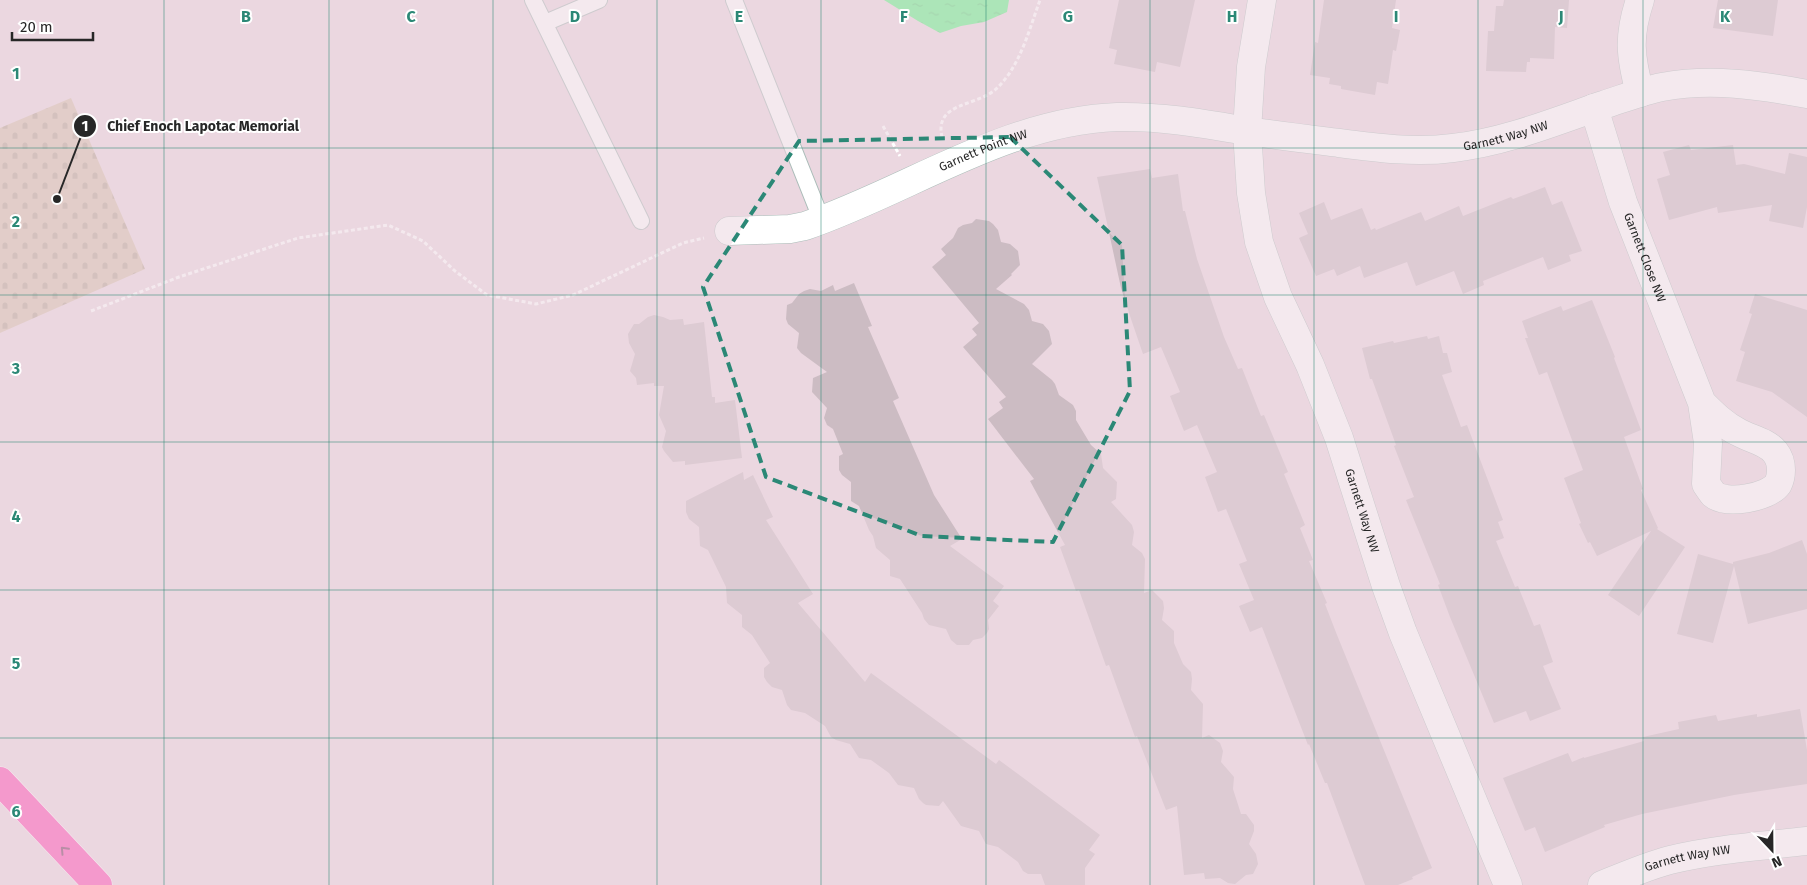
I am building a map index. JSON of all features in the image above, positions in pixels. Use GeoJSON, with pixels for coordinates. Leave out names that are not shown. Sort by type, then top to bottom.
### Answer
{"type":"FeatureCollection","features":[{"type":"Feature","properties":{"kind":"highway"},"geometry":{"type":"LineString","coordinates":[[0,781],[98,885]]}},
{"type":"Feature","properties":{"kind":"street","name":"Garnett Way NW"},"geometry":{"type":"LineString","coordinates":[[1262,0],[1251,67],[1247,131],[1252,201],[1259,242],[1278,297],[1310,366],[1339,438],[1386,586],[1404,634],[1508,885]]}},
{"type":"Feature","properties":{"kind":"street"},"geometry":{"type":"LineString","coordinates":[[1640,0],[1635,17],[1631,52],[1640,93]]}},
{"type":"Feature","properties":{"kind":"street","name":"Garnett Way NW"},"geometry":{"type":"LineString","coordinates":[[1247,131],[1378,148],[1435,150],[1469,146],[1500,139],[1640,93],[1678,85],[1746,84],[1807,94]]}},
{"type":"Feature","properties":{"kind":"street","name":"Garnett Close NW"},"geometry":{"type":"LineString","coordinates":[[1594,108],[1623,202],[1702,403]]}},
{"type":"Feature","properties":{"kind":"street","name":"Garnett Point NW"},"geometry":{"type":"LineString","coordinates":[[729,231],[790,229],[822,221],[950,164],[1011,139],[1049,127],[1095,119],[1145,117],[1181,120],[1247,131]]}},
{"type":"Feature","properties":{"kind":"street","name":"Garnett Way NW"},"geometry":{"type":"LineString","coordinates":[[1602,885],[1648,866],[1672,860],[1703,854],[1807,841]]}},
{"type":"Feature","properties":{"kind":"lane"},"geometry":{"type":"LineString","coordinates":[[533,0],[641,221]]}},
{"type":"Feature","properties":{"kind":"lane"},"geometry":{"type":"LineString","coordinates":[[545,23],[598,0]]}},
{"type":"Feature","properties":{"kind":"lane"},"geometry":{"type":"LineString","coordinates":[[734,0],[822,221]]}},
{"type":"Feature","properties":{"kind":"path"},"geometry":{"type":"LineString","coordinates":[[950,164],[941,135],[940,124],[944,116],[995,91],[1007,78],[1021,51],[1040,0]]}},
{"type":"Feature","properties":{"kind":"path"},"geometry":{"type":"LineString","coordinates":[[883,126],[912,181]]}},
{"type":"Feature","properties":{"kind":"path"},"geometry":{"type":"LineString","coordinates":[[91,311],[179,277],[298,238],[388,225],[423,241],[455,271],[488,295],[536,304],[573,295],[683,243],[729,231]]}},
{"type":"Feature","properties":{"kind":"highlighted area"},"geometry":{"type":"Polygon","coordinates":[[[1010,137],[1122,245],[1130,391],[1053,542],[922,536],[766,477],[703,287],[799,141],[1010,137]]]}},
{"type":"Feature","properties":{"kind":"green space"},"geometry":{"type":"Polygon","coordinates":[[[71,98],[145,269],[0,333],[0,128],[71,98]]]}},
{"type":"Feature","properties":{"kind":"water"},"geometry":{"type":"Polygon","coordinates":[[[884,0],[1009,0],[1007,12],[984,22],[961,26],[940,33],[884,0]]]}},
{"type":"Feature","properties":{"kind":"building"},"geometry":{"type":"Polygon","coordinates":[[[1119,0],[1195,0],[1180,67],[1157,62],[1155,72],[1114,64],[1117,50],[1109,48],[1119,0]]]}},
{"type":"Feature","properties":{"kind":"building"},"geometry":{"type":"Polygon","coordinates":[[[1324,0],[1396,0],[1392,28],[1400,30],[1396,51],[1393,50],[1388,84],[1377,82],[1375,95],[1341,89],[1341,86],[1329,84],[1330,78],[1310,75],[1315,42],[1318,43],[1324,0]]]}},
{"type":"Feature","properties":{"kind":"building"},"geometry":{"type":"Polygon","coordinates":[[[1504,0],[1569,0],[1567,28],[1555,27],[1554,59],[1530,58],[1530,62],[1527,62],[1526,72],[1486,71],[1488,31],[1494,31],[1496,6],[1503,6],[1504,0]]]}},
{"type":"Feature","properties":{"kind":"building"},"geometry":{"type":"Polygon","coordinates":[[[1718,0],[1778,0],[1773,36],[1713,28],[1718,0]]]}},
{"type":"Feature","properties":{"kind":"building"},"geometry":{"type":"Polygon","coordinates":[[[1689,145],[1691,150],[1733,145],[1736,165],[1744,164],[1785,174],[1789,153],[1807,157],[1807,207],[1803,228],[1769,221],[1772,205],[1718,213],[1717,207],[1669,220],[1657,179],[1670,175],[1663,152],[1689,145]]]}},
{"type":"Feature","properties":{"kind":"building"},"geometry":{"type":"Polygon","coordinates":[[[1150,169],[1152,178],[1178,174],[1183,211],[1185,211],[1197,259],[1224,337],[1238,369],[1242,368],[1261,416],[1264,415],[1288,472],[1284,474],[1305,525],[1300,528],[1313,560],[1309,561],[1327,603],[1325,604],[1337,635],[1432,868],[1398,885],[1365,885],[1327,783],[1325,783],[1308,745],[1262,627],[1250,632],[1239,606],[1254,600],[1239,564],[1247,561],[1226,509],[1218,512],[1205,477],[1217,472],[1197,425],[1184,431],[1170,396],[1180,392],[1161,347],[1143,354],[1121,288],[1097,177],[1150,169]]]}},
{"type":"Feature","properties":{"kind":"building"},"geometry":{"type":"Polygon","coordinates":[[[1545,187],[1552,205],[1562,201],[1582,251],[1569,255],[1571,261],[1548,270],[1543,257],[1483,281],[1484,285],[1463,294],[1454,271],[1416,286],[1407,262],[1364,278],[1360,266],[1337,276],[1334,269],[1316,276],[1299,238],[1308,234],[1299,213],[1324,202],[1331,220],[1362,208],[1371,230],[1375,228],[1376,230],[1421,212],[1425,221],[1459,206],[1463,216],[1511,197],[1513,199],[1545,187]]]}},
{"type":"Feature","properties":{"kind":"building"},"geometry":{"type":"Polygon","coordinates":[[[976,219],[989,221],[993,224],[998,230],[1001,242],[1010,244],[1018,251],[1020,265],[996,289],[1024,304],[1029,310],[1032,321],[1043,324],[1049,331],[1052,344],[1032,364],[1052,380],[1059,395],[1073,405],[1076,411],[1076,420],[1091,445],[1101,454],[1103,468],[1117,482],[1116,499],[1111,502],[1132,525],[1134,532],[1132,545],[1142,553],[1145,559],[1144,593],[1152,590],[1163,601],[1162,620],[1174,631],[1174,643],[1183,664],[1191,672],[1191,690],[1203,704],[1202,738],[1209,735],[1220,743],[1223,751],[1221,762],[1234,777],[1233,789],[1241,814],[1246,814],[1254,825],[1254,831],[1249,844],[1256,854],[1258,864],[1253,874],[1246,875],[1235,884],[1228,883],[1220,878],[1205,879],[1204,873],[1184,875],[1177,806],[1166,810],[1137,736],[1135,737],[1109,665],[1106,666],[1079,590],[1076,591],[1060,547],[1065,545],[1030,481],[1034,479],[988,419],[1003,408],[999,402],[1006,397],[963,347],[977,335],[972,329],[979,323],[932,267],[946,255],[941,249],[953,238],[958,228],[972,223],[976,219]]]}},
{"type":"Feature","properties":{"kind":"building"},"geometry":{"type":"Polygon","coordinates":[[[854,283],[872,326],[868,327],[899,398],[893,401],[934,495],[962,539],[950,546],[1004,586],[993,601],[999,606],[988,620],[989,629],[987,633],[982,638],[973,640],[969,645],[957,645],[951,640],[946,629],[929,625],[900,579],[890,576],[890,560],[876,548],[873,536],[859,506],[851,501],[851,482],[839,470],[839,456],[843,454],[833,429],[827,425],[824,418],[827,408],[812,392],[813,378],[827,372],[797,348],[799,333],[788,324],[786,319],[787,305],[792,303],[804,291],[810,289],[821,291],[833,285],[835,291],[854,283]]]}},
{"type":"Feature","properties":{"kind":"building"},"geometry":{"type":"Polygon","coordinates":[[[1755,294],[1807,310],[1807,417],[1772,392],[1736,381],[1745,352],[1740,350],[1752,314],[1749,313],[1755,294]]]}},
{"type":"Feature","properties":{"kind":"building"},"geometry":{"type":"Polygon","coordinates":[[[1592,300],[1641,430],[1624,437],[1643,489],[1641,490],[1657,529],[1685,547],[1639,616],[1608,595],[1651,531],[1597,556],[1590,542],[1588,543],[1579,524],[1581,523],[1564,478],[1583,470],[1547,372],[1539,375],[1525,338],[1528,338],[1522,321],[1561,306],[1563,311],[1592,300]]]}},
{"type":"Feature","properties":{"kind":"building"},"geometry":{"type":"Polygon","coordinates":[[[654,315],[670,320],[683,319],[684,325],[704,322],[712,397],[715,397],[715,403],[735,400],[742,458],[685,465],[685,461],[673,462],[664,451],[662,447],[666,431],[659,415],[664,386],[654,386],[654,383],[637,385],[636,378],[630,371],[635,354],[629,343],[628,334],[634,324],[639,324],[654,315]]]}},
{"type":"Feature","properties":{"kind":"building"},"geometry":{"type":"Polygon","coordinates":[[[1427,336],[1428,339],[1439,336],[1443,353],[1447,353],[1452,372],[1442,375],[1461,427],[1467,425],[1503,520],[1498,522],[1504,538],[1496,541],[1515,587],[1518,586],[1534,626],[1540,624],[1553,662],[1543,666],[1561,709],[1530,721],[1526,711],[1494,723],[1450,617],[1438,585],[1440,584],[1406,500],[1414,497],[1394,446],[1396,445],[1372,379],[1370,379],[1362,348],[1427,336]]]}},
{"type":"Feature","properties":{"kind":"building"},"geometry":{"type":"Polygon","coordinates":[[[743,472],[744,480],[753,475],[773,517],[766,520],[813,594],[798,603],[865,682],[871,673],[996,764],[999,760],[1100,835],[1089,850],[1095,854],[1085,868],[1085,885],[1045,885],[1041,874],[1028,874],[1023,871],[1018,862],[998,847],[986,844],[979,831],[961,826],[943,801],[939,806],[923,803],[914,788],[898,785],[889,773],[871,760],[859,758],[850,744],[831,737],[825,726],[805,713],[791,710],[787,705],[782,690],[772,687],[767,682],[764,677],[764,668],[770,663],[752,635],[742,627],[742,615],[727,603],[726,587],[708,550],[700,546],[699,527],[689,519],[686,512],[686,501],[743,472]]]}},
{"type":"Feature","properties":{"kind":"building"},"geometry":{"type":"Polygon","coordinates":[[[1802,540],[1807,554],[1807,609],[1748,624],[1734,566],[1713,643],[1677,634],[1698,554],[1733,564],[1733,562],[1769,553],[1802,540]]]}},
{"type":"Feature","properties":{"kind":"building"},"geometry":{"type":"Polygon","coordinates":[[[1800,709],[1807,750],[1807,784],[1734,795],[1642,814],[1604,825],[1605,827],[1545,852],[1535,827],[1525,831],[1503,778],[1568,753],[1572,762],[1644,741],[1643,737],[1679,729],[1678,722],[1716,715],[1718,721],[1757,714],[1757,717],[1800,709]]]}},
{"type":"Feature","properties":{"kind":"place","name":"Chief Enoch Lapotac Memorial"},"geometry":{"type":"Point","coordinates":[57,199]}}]}
